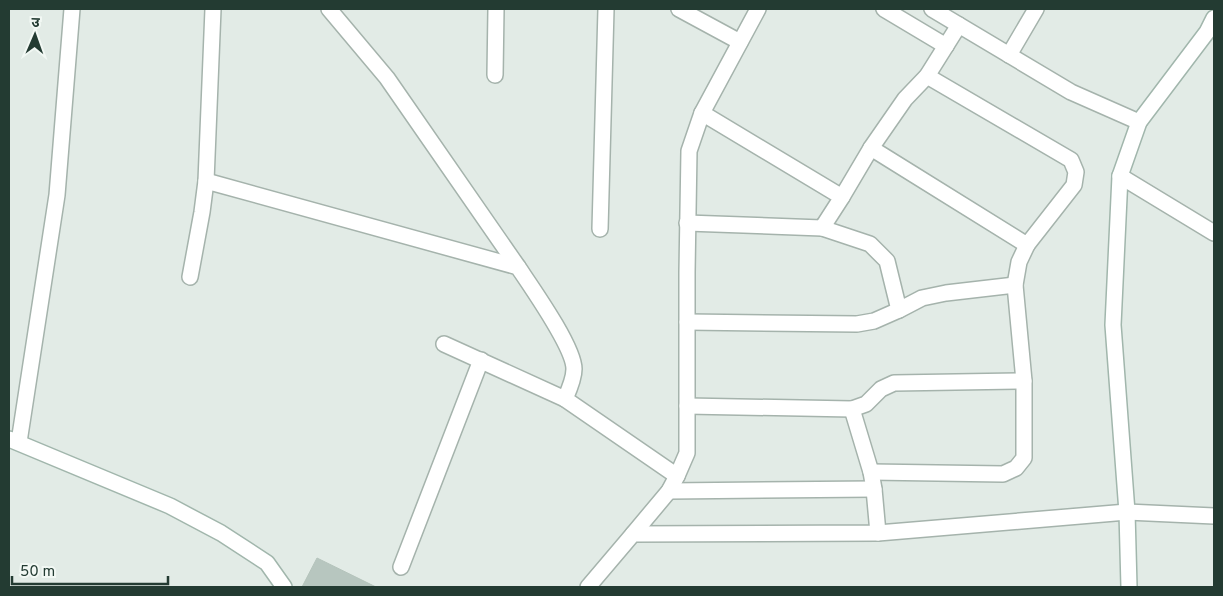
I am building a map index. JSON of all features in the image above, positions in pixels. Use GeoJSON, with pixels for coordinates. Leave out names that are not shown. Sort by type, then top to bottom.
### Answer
{"type":"FeatureCollection","features":[{"type":"Feature","properties":{"kind":"street"},"geometry":{"type":"LineString","coordinates":[[72,9],[57,195],[14,441],[170,506],[221,533],[267,564],[284,587]]}},
{"type":"Feature","properties":{"kind":"street"},"geometry":{"type":"LineString","coordinates":[[190,277],[206,181],[213,9]]}},
{"type":"Feature","properties":{"kind":"street"},"geometry":{"type":"LineString","coordinates":[[329,9],[387,78],[518,267],[563,338],[571,355],[574,370],[566,399]]}},
{"type":"Feature","properties":{"kind":"street"},"geometry":{"type":"LineString","coordinates":[[495,75],[496,9]]}},
{"type":"Feature","properties":{"kind":"street"},"geometry":{"type":"LineString","coordinates":[[600,228],[606,9]]}},
{"type":"Feature","properties":{"kind":"street"},"geometry":{"type":"LineString","coordinates":[[679,9],[740,42]]}},
{"type":"Feature","properties":{"kind":"street"},"geometry":{"type":"LineString","coordinates":[[588,587],[669,490],[687,453],[689,151],[702,113],[758,9]]}},
{"type":"Feature","properties":{"kind":"street"},"geometry":{"type":"LineString","coordinates":[[884,9],[946,46]]}},
{"type":"Feature","properties":{"kind":"street"},"geometry":{"type":"LineString","coordinates":[[932,9],[1071,92],[1138,122]]}},
{"type":"Feature","properties":{"kind":"street"},"geometry":{"type":"LineString","coordinates":[[1008,55],[1036,9]]}},
{"type":"Feature","properties":{"kind":"street"},"geometry":{"type":"LineString","coordinates":[[1129,587],[1127,512],[1113,325],[1120,176],[1138,122],[1211,34],[1214,18]]}},
{"type":"Feature","properties":{"kind":"street"},"geometry":{"type":"LineString","coordinates":[[822,228],[871,148],[906,99],[927,76],[959,25]]}},
{"type":"Feature","properties":{"kind":"street"},"geometry":{"type":"LineString","coordinates":[[871,472],[1003,474],[1016,468],[1024,458],[1024,380],[1015,285],[1019,262],[1027,245],[1074,185],[1076,172],[1071,160],[927,76]]}},
{"type":"Feature","properties":{"kind":"street"},"geometry":{"type":"LineString","coordinates":[[702,113],[842,198]]}},
{"type":"Feature","properties":{"kind":"street"},"geometry":{"type":"LineString","coordinates":[[871,148],[1027,245]]}},
{"type":"Feature","properties":{"kind":"street"},"geometry":{"type":"LineString","coordinates":[[1120,176],[1214,233]]}},
{"type":"Feature","properties":{"kind":"street"},"geometry":{"type":"LineString","coordinates":[[206,181],[518,267]]}},
{"type":"Feature","properties":{"kind":"street"},"geometry":{"type":"LineString","coordinates":[[688,222],[822,228],[870,244],[887,261],[899,310]]}},
{"type":"Feature","properties":{"kind":"street"},"geometry":{"type":"LineString","coordinates":[[687,322],[857,324],[874,321],[922,298],[946,293],[1015,285]]}},
{"type":"Feature","properties":{"kind":"street"},"geometry":{"type":"LineString","coordinates":[[444,344],[566,399],[677,476]]}},
{"type":"Feature","properties":{"kind":"street"},"geometry":{"type":"LineString","coordinates":[[401,567],[481,360]]}},
{"type":"Feature","properties":{"kind":"street"},"geometry":{"type":"LineString","coordinates":[[687,406],[852,409],[866,404],[881,389],[894,383],[1024,380]]}},
{"type":"Feature","properties":{"kind":"street"},"geometry":{"type":"LineString","coordinates":[[852,409],[871,472],[878,533]]}},
{"type":"Feature","properties":{"kind":"street"},"geometry":{"type":"LineString","coordinates":[[669,490],[874,489]]}},
{"type":"Feature","properties":{"kind":"street"},"geometry":{"type":"LineString","coordinates":[[633,534],[878,533],[1127,512],[1214,516]]}},
{"type":"Feature","properties":{"kind":"building"},"geometry":{"type":"Polygon","coordinates":[[[317,558],[376,587],[302,587],[317,558]]]}}]}
